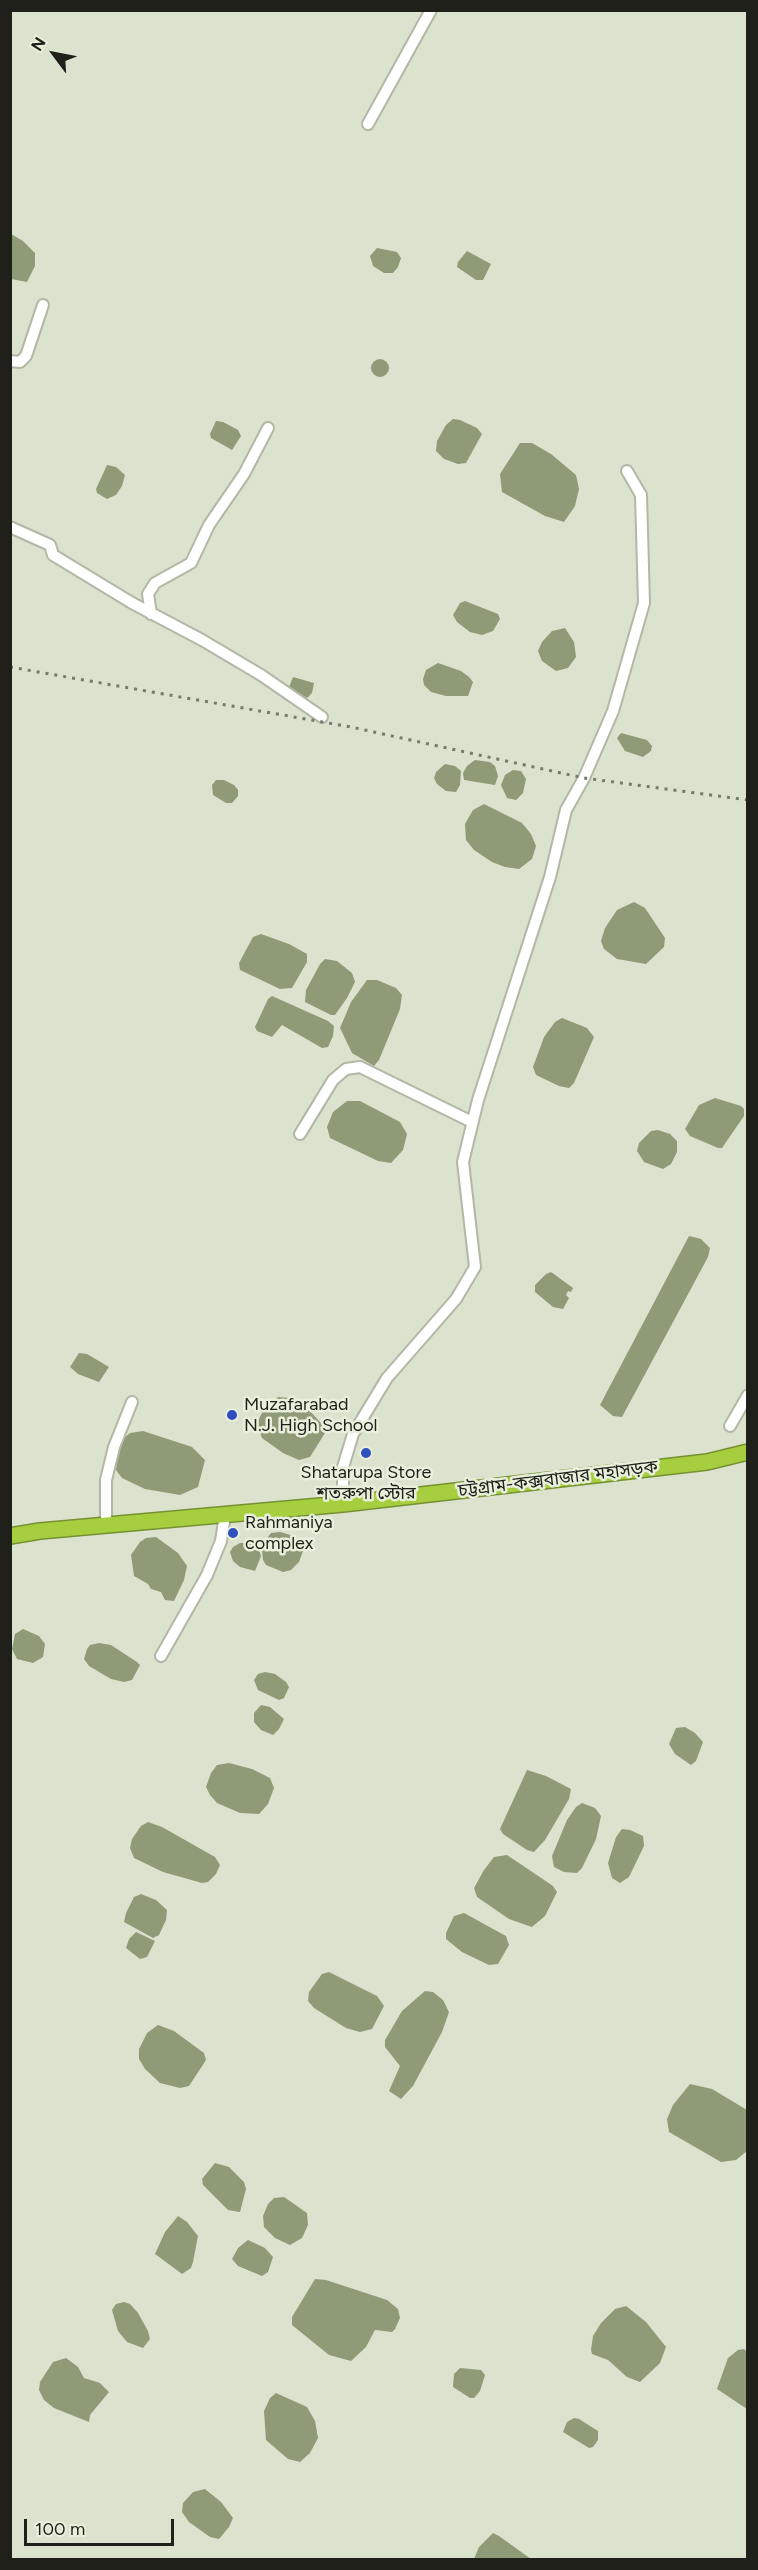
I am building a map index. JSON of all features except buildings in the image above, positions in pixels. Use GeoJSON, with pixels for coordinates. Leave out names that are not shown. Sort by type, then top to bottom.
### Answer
{"type":"FeatureCollection","features":[{"type":"Feature","properties":{"kind":"highway","name":"চট্টগ্রাম-কক্সবাজার মহাসড়ক"},"geometry":{"type":"LineString","coordinates":[[10,1536],[40,1531],[343,1504],[707,1462],[747,1452]]}},
{"type":"Feature","properties":{"kind":"street"},"geometry":{"type":"LineString","coordinates":[[368,124],[431,10]]}},
{"type":"Feature","properties":{"kind":"street"},"geometry":{"type":"LineString","coordinates":[[10,361],[21,362],[26,356],[43,305]]}},
{"type":"Feature","properties":{"kind":"street"},"geometry":{"type":"LineString","coordinates":[[152,614],[148,594],[155,583],[192,563],[209,525],[244,474],[268,428]]}},
{"type":"Feature","properties":{"kind":"street"},"geometry":{"type":"LineString","coordinates":[[343,1504],[344,1467],[352,1434],[387,1378],[456,1299],[475,1267],[463,1162],[472,1122],[550,878],[566,810],[584,778],[613,711],[644,603],[641,495],[627,471]]}},
{"type":"Feature","properties":{"kind":"street"},"geometry":{"type":"LineString","coordinates":[[10,528],[50,545],[52,555],[261,675],[322,717]]}},
{"type":"Feature","properties":{"kind":"street"},"geometry":{"type":"LineString","coordinates":[[300,1134],[333,1080],[346,1069],[360,1067],[472,1122]]}},
{"type":"Feature","properties":{"kind":"street"},"geometry":{"type":"LineString","coordinates":[[730,1426],[747,1395]]}},
{"type":"Feature","properties":{"kind":"street"},"geometry":{"type":"LineString","coordinates":[[106,1525],[106,1480],[114,1447],[132,1402]]}},
{"type":"Feature","properties":{"kind":"street"},"geometry":{"type":"LineString","coordinates":[[161,1656],[207,1575],[221,1540],[225,1515]]}},
{"type":"Feature","properties":{"kind":"shaded area"},"geometry":{"type":"Polygon","coordinates":[[[11,234],[23,241],[35,253],[35,266],[27,282],[11,279],[11,234]]]}},
{"type":"Feature","properties":{"kind":"shaded area"},"geometry":{"type":"Polygon","coordinates":[[[377,248],[397,252],[401,258],[393,273],[384,273],[373,266],[370,256],[377,248]]]}},
{"type":"Feature","properties":{"kind":"shaded area"},"geometry":{"type":"Polygon","coordinates":[[[467,251],[491,264],[483,280],[476,280],[457,267],[458,262],[467,251]]]}},
{"type":"Feature","properties":{"kind":"shaded area"},"geometry":{"type":"Polygon","coordinates":[[[380,359],[386,362],[389,368],[386,374],[380,377],[374,374],[371,368],[374,362],[380,359]]]}},
{"type":"Feature","properties":{"kind":"shaded area"},"geometry":{"type":"Polygon","coordinates":[[[453,419],[477,428],[482,434],[466,463],[458,464],[444,459],[436,451],[437,441],[446,425],[453,419]]]}},
{"type":"Feature","properties":{"kind":"shaded area"},"geometry":{"type":"Polygon","coordinates":[[[216,421],[238,430],[241,436],[232,450],[211,438],[210,434],[216,421]]]}},
{"type":"Feature","properties":{"kind":"shaded area"},"geometry":{"type":"Polygon","coordinates":[[[520,443],[532,443],[551,454],[576,475],[579,489],[575,506],[564,522],[545,516],[502,492],[500,474],[520,443]]]}},
{"type":"Feature","properties":{"kind":"shaded area"},"geometry":{"type":"Polygon","coordinates":[[[107,465],[116,467],[125,475],[116,495],[107,499],[97,493],[96,489],[107,465]]]}},
{"type":"Feature","properties":{"kind":"shaded area"},"geometry":{"type":"Polygon","coordinates":[[[465,601],[498,614],[500,619],[493,631],[482,635],[470,632],[457,622],[453,615],[460,603],[465,601]]]}},
{"type":"Feature","properties":{"kind":"shaded area"},"geometry":{"type":"Polygon","coordinates":[[[565,628],[574,642],[576,657],[568,668],[556,671],[542,661],[538,651],[542,642],[552,631],[565,628]]]}},
{"type":"Feature","properties":{"kind":"shaded area"},"geometry":{"type":"Polygon","coordinates":[[[438,663],[461,671],[469,677],[473,682],[468,696],[446,696],[431,692],[424,685],[426,670],[438,663]]]}},
{"type":"Feature","properties":{"kind":"shaded area"},"geometry":{"type":"Polygon","coordinates":[[[293,677],[314,683],[312,693],[307,698],[289,687],[293,677]]]}},
{"type":"Feature","properties":{"kind":"shaded area"},"geometry":{"type":"Polygon","coordinates":[[[621,733],[647,740],[652,746],[651,751],[643,757],[625,751],[617,738],[621,733]]]}},
{"type":"Feature","properties":{"kind":"shaded area"},"geometry":{"type":"Polygon","coordinates":[[[475,760],[490,762],[495,766],[498,776],[495,785],[464,780],[463,773],[467,766],[475,760]]]}},
{"type":"Feature","properties":{"kind":"shaded area"},"geometry":{"type":"Polygon","coordinates":[[[445,764],[455,766],[461,771],[460,785],[456,792],[446,791],[437,784],[434,778],[436,772],[445,764]]]}},
{"type":"Feature","properties":{"kind":"shaded area"},"geometry":{"type":"Polygon","coordinates":[[[513,770],[521,771],[526,779],[523,793],[516,800],[507,798],[501,785],[505,775],[513,770]]]}},
{"type":"Feature","properties":{"kind":"shaded area"},"geometry":{"type":"Polygon","coordinates":[[[216,780],[224,780],[238,790],[238,796],[232,803],[226,803],[213,795],[212,785],[216,780]]]}},
{"type":"Feature","properties":{"kind":"shaded area"},"geometry":{"type":"Polygon","coordinates":[[[484,804],[522,823],[531,834],[536,846],[532,859],[519,869],[492,862],[474,850],[466,840],[465,824],[473,810],[484,804]]]}},
{"type":"Feature","properties":{"kind":"shaded area"},"geometry":{"type":"Polygon","coordinates":[[[634,902],[645,908],[665,938],[664,947],[646,964],[617,959],[604,949],[601,941],[605,928],[617,910],[634,902]]]}},
{"type":"Feature","properties":{"kind":"shaded area"},"geometry":{"type":"Polygon","coordinates":[[[261,934],[289,944],[307,954],[307,962],[292,988],[280,989],[240,970],[239,963],[253,937],[261,934]]]}},
{"type":"Feature","properties":{"kind":"shaded area"},"geometry":{"type":"Polygon","coordinates":[[[325,959],[337,961],[352,973],[355,982],[335,1015],[305,1002],[306,990],[325,959]]]}},
{"type":"Feature","properties":{"kind":"shaded area"},"geometry":{"type":"Polygon","coordinates":[[[367,980],[377,980],[396,988],[402,995],[400,1009],[379,1060],[374,1066],[352,1053],[340,1028],[351,1002],[367,980]]]}},
{"type":"Feature","properties":{"kind":"shaded area"},"geometry":{"type":"Polygon","coordinates":[[[272,996],[328,1021],[334,1026],[328,1047],[322,1048],[282,1025],[272,1037],[257,1031],[255,1027],[268,999],[272,996]]]}},
{"type":"Feature","properties":{"kind":"shaded area"},"geometry":{"type":"Polygon","coordinates":[[[562,1018],[587,1028],[594,1037],[574,1083],[569,1088],[559,1086],[536,1075],[533,1067],[544,1037],[555,1022],[562,1018]]]}},
{"type":"Feature","properties":{"kind":"shaded area"},"geometry":{"type":"Polygon","coordinates":[[[715,1098],[744,1109],[744,1116],[722,1148],[690,1136],[685,1129],[699,1105],[715,1098]]]}},
{"type":"Feature","properties":{"kind":"shaded area"},"geometry":{"type":"Polygon","coordinates":[[[347,1101],[360,1101],[400,1122],[407,1134],[403,1150],[391,1163],[378,1161],[330,1138],[327,1127],[333,1112],[347,1101]]]}},
{"type":"Feature","properties":{"kind":"shaded area"},"geometry":{"type":"Polygon","coordinates":[[[658,1130],[670,1134],[677,1141],[677,1152],[671,1164],[663,1169],[644,1162],[637,1151],[639,1143],[651,1131],[658,1130]]]}},
{"type":"Feature","properties":{"kind":"shaded area"},"geometry":{"type":"Polygon","coordinates":[[[689,1236],[701,1239],[710,1248],[708,1257],[622,1417],[613,1416],[600,1405],[689,1236]]]}},
{"type":"Feature","properties":{"kind":"shaded area"},"geometry":{"type":"Polygon","coordinates":[[[551,1272],[573,1288],[566,1295],[569,1298],[563,1309],[553,1307],[535,1292],[535,1285],[551,1272]]]}},
{"type":"Feature","properties":{"kind":"shaded area"},"geometry":{"type":"Polygon","coordinates":[[[79,1353],[87,1354],[109,1367],[99,1382],[78,1374],[70,1367],[79,1353]]]}},
{"type":"Feature","properties":{"kind":"shaded area"},"geometry":{"type":"Polygon","coordinates":[[[278,1397],[290,1398],[307,1408],[321,1423],[325,1433],[310,1457],[299,1460],[283,1453],[262,1438],[257,1423],[265,1407],[278,1397]]]}},
{"type":"Feature","properties":{"kind":"shaded area"},"geometry":{"type":"Polygon","coordinates":[[[143,1431],[192,1447],[205,1460],[198,1487],[180,1495],[145,1489],[122,1478],[116,1470],[118,1454],[124,1438],[130,1433],[143,1431]]]}},
{"type":"Feature","properties":{"kind":"shaded area"},"geometry":{"type":"Polygon","coordinates":[[[280,1532],[294,1536],[303,1545],[299,1562],[291,1570],[283,1572],[266,1565],[262,1550],[271,1533],[280,1532]]]}},
{"type":"Feature","properties":{"kind":"shaded area"},"geometry":{"type":"Polygon","coordinates":[[[156,1537],[178,1553],[187,1566],[184,1580],[174,1601],[165,1600],[161,1592],[151,1589],[148,1584],[134,1576],[131,1555],[140,1542],[146,1538],[156,1537]]]}},
{"type":"Feature","properties":{"kind":"shaded area"},"geometry":{"type":"Polygon","coordinates":[[[240,1543],[252,1543],[259,1550],[261,1556],[255,1571],[240,1567],[233,1561],[230,1552],[240,1543]]]}},
{"type":"Feature","properties":{"kind":"shaded area"},"geometry":{"type":"Polygon","coordinates":[[[23,1629],[39,1636],[45,1644],[43,1657],[33,1663],[17,1659],[12,1649],[15,1634],[23,1629]]]}},
{"type":"Feature","properties":{"kind":"shaded area"},"geometry":{"type":"Polygon","coordinates":[[[99,1643],[111,1645],[140,1665],[132,1680],[124,1682],[111,1679],[89,1666],[84,1659],[87,1649],[90,1645],[99,1643]]]}},
{"type":"Feature","properties":{"kind":"shaded area"},"geometry":{"type":"Polygon","coordinates":[[[265,1672],[275,1674],[286,1682],[289,1687],[284,1698],[279,1700],[258,1690],[254,1680],[258,1674],[265,1672]]]}},
{"type":"Feature","properties":{"kind":"shaded area"},"geometry":{"type":"Polygon","coordinates":[[[261,1705],[270,1707],[284,1719],[273,1735],[261,1730],[254,1722],[254,1713],[261,1705]]]}},
{"type":"Feature","properties":{"kind":"shaded area"},"geometry":{"type":"Polygon","coordinates":[[[685,1727],[703,1742],[696,1761],[691,1765],[675,1754],[669,1744],[676,1728],[685,1727]]]}},
{"type":"Feature","properties":{"kind":"shaded area"},"geometry":{"type":"Polygon","coordinates":[[[229,1763],[252,1769],[270,1778],[274,1788],[268,1804],[259,1814],[240,1813],[217,1803],[210,1795],[206,1787],[211,1773],[217,1765],[229,1763]]]}},
{"type":"Feature","properties":{"kind":"shaded area"},"geometry":{"type":"Polygon","coordinates":[[[527,1770],[546,1776],[571,1789],[569,1799],[545,1840],[534,1852],[503,1834],[500,1829],[527,1770]]]}},
{"type":"Feature","properties":{"kind":"shaded area"},"geometry":{"type":"Polygon","coordinates":[[[582,1803],[595,1808],[601,1816],[596,1839],[582,1868],[577,1873],[564,1872],[554,1867],[552,1856],[567,1820],[576,1807],[582,1803]]]}},
{"type":"Feature","properties":{"kind":"shaded area"},"geometry":{"type":"Polygon","coordinates":[[[148,1822],[162,1827],[215,1857],[220,1865],[216,1874],[208,1882],[202,1883],[163,1872],[134,1858],[130,1848],[132,1839],[141,1826],[148,1822]]]}},
{"type":"Feature","properties":{"kind":"shaded area"},"geometry":{"type":"Polygon","coordinates":[[[622,1829],[643,1836],[644,1846],[629,1877],[620,1883],[612,1878],[608,1863],[616,1837],[622,1829]]]}},
{"type":"Feature","properties":{"kind":"shaded area"},"geometry":{"type":"Polygon","coordinates":[[[507,1855],[553,1886],[557,1892],[545,1916],[532,1927],[509,1919],[477,1897],[474,1888],[484,1870],[494,1857],[507,1855]]]}},
{"type":"Feature","properties":{"kind":"shaded area"},"geometry":{"type":"Polygon","coordinates":[[[141,1894],[156,1900],[167,1910],[166,1920],[159,1935],[153,1938],[124,1922],[134,1897],[141,1894]]]}},
{"type":"Feature","properties":{"kind":"shaded area"},"geometry":{"type":"Polygon","coordinates":[[[464,1913],[506,1936],[509,1945],[498,1964],[489,1965],[462,1952],[446,1939],[446,1933],[454,1916],[464,1913]]]}},
{"type":"Feature","properties":{"kind":"shaded area"},"geometry":{"type":"Polygon","coordinates":[[[136,1932],[155,1941],[147,1957],[140,1959],[126,1948],[129,1939],[136,1932]]]}},
{"type":"Feature","properties":{"kind":"shaded area"},"geometry":{"type":"Polygon","coordinates":[[[329,1972],[377,1996],[384,2006],[372,2029],[360,2032],[346,2028],[314,2008],[308,2001],[309,1992],[322,1974],[329,1972]]]}},
{"type":"Feature","properties":{"kind":"shaded area"},"geometry":{"type":"Polygon","coordinates":[[[425,1991],[433,1992],[443,2000],[449,2012],[442,2032],[413,2086],[401,2099],[389,2091],[400,2066],[385,2047],[385,2040],[402,2011],[425,1991]]]}},
{"type":"Feature","properties":{"kind":"shaded area"},"geometry":{"type":"Polygon","coordinates":[[[158,2025],[174,2031],[204,2053],[206,2060],[189,2086],[180,2088],[160,2083],[145,2069],[139,2059],[139,2049],[147,2033],[158,2025]]]}},
{"type":"Feature","properties":{"kind":"shaded area"},"geometry":{"type":"Polygon","coordinates":[[[690,2084],[712,2089],[747,2110],[747,2151],[736,2160],[721,2162],[669,2132],[667,2119],[673,2105],[690,2084]]]}},
{"type":"Feature","properties":{"kind":"shaded area"},"geometry":{"type":"Polygon","coordinates":[[[215,2163],[229,2167],[244,2182],[246,2189],[240,2212],[228,2210],[203,2185],[202,2179],[215,2163]]]}},
{"type":"Feature","properties":{"kind":"shaded area"},"geometry":{"type":"Polygon","coordinates":[[[284,2197],[307,2213],[308,2225],[302,2238],[290,2245],[275,2238],[264,2227],[263,2216],[268,2204],[274,2198],[284,2197]]]}},
{"type":"Feature","properties":{"kind":"shaded area"},"geometry":{"type":"Polygon","coordinates":[[[178,2216],[187,2222],[198,2236],[191,2268],[182,2274],[155,2254],[165,2232],[178,2216]]]}},
{"type":"Feature","properties":{"kind":"shaded area"},"geometry":{"type":"Polygon","coordinates":[[[248,2240],[265,2248],[273,2257],[268,2272],[262,2276],[238,2266],[232,2259],[238,2248],[248,2240]]]}},
{"type":"Feature","properties":{"kind":"shaded area"},"geometry":{"type":"Polygon","coordinates":[[[315,2279],[326,2280],[387,2300],[398,2309],[400,2318],[395,2329],[392,2332],[375,2330],[366,2347],[351,2361],[329,2355],[292,2325],[292,2317],[315,2279]]]}},
{"type":"Feature","properties":{"kind":"shaded area"},"geometry":{"type":"Polygon","coordinates":[[[124,2302],[130,2304],[138,2313],[148,2331],[150,2339],[143,2348],[127,2342],[118,2331],[112,2310],[116,2304],[124,2302]]]}},
{"type":"Feature","properties":{"kind":"shaded area"},"geometry":{"type":"Polygon","coordinates":[[[626,2306],[646,2322],[666,2347],[660,2363],[640,2382],[627,2377],[608,2360],[592,2354],[591,2350],[593,2336],[601,2323],[615,2309],[626,2306]]]}},
{"type":"Feature","properties":{"kind":"shaded area"},"geometry":{"type":"Polygon","coordinates":[[[744,2349],[747,2352],[747,2409],[717,2389],[728,2358],[738,2350],[744,2349]]]}},
{"type":"Feature","properties":{"kind":"shaded area"},"geometry":{"type":"Polygon","coordinates":[[[66,2358],[78,2367],[84,2378],[100,2383],[109,2392],[90,2415],[89,2422],[54,2408],[44,2400],[39,2390],[40,2382],[53,2362],[66,2358]]]}},
{"type":"Feature","properties":{"kind":"shaded area"},"geometry":{"type":"Polygon","coordinates":[[[460,2368],[481,2370],[485,2375],[480,2391],[474,2398],[470,2398],[453,2387],[454,2374],[460,2368]]]}},
{"type":"Feature","properties":{"kind":"shaded area"},"geometry":{"type":"Polygon","coordinates":[[[276,2393],[307,2407],[315,2421],[318,2438],[310,2453],[300,2462],[288,2459],[266,2440],[264,2411],[270,2398],[276,2393]]]}},
{"type":"Feature","properties":{"kind":"shaded area"},"geometry":{"type":"Polygon","coordinates":[[[574,2418],[598,2431],[598,2440],[593,2447],[589,2448],[563,2432],[567,2422],[574,2418]]]}},
{"type":"Feature","properties":{"kind":"shaded area"},"geometry":{"type":"Polygon","coordinates":[[[205,2489],[221,2502],[233,2518],[219,2539],[210,2537],[189,2522],[182,2512],[183,2503],[193,2492],[205,2489]]]}},
{"type":"Feature","properties":{"kind":"shaded area"},"geometry":{"type":"Polygon","coordinates":[[[493,2533],[531,2559],[474,2559],[479,2547],[493,2533]]]}},
{"type":"Feature","properties":{"kind":"railway"},"geometry":{"type":"LineString","coordinates":[[10,667],[351,727],[584,778],[748,800]]}},
{"type":"Feature","properties":{"kind":"place","name":"Muzafarabad N.J. High School"},"geometry":{"type":"Point","coordinates":[232,1415]}},
{"type":"Feature","properties":{"kind":"place","name":"Shatarupa Store শতরুপা স্টোর"},"geometry":{"type":"Point","coordinates":[366,1453]}},
{"type":"Feature","properties":{"kind":"place","name":"Rahmaniya complex"},"geometry":{"type":"Point","coordinates":[233,1533]}}]}
